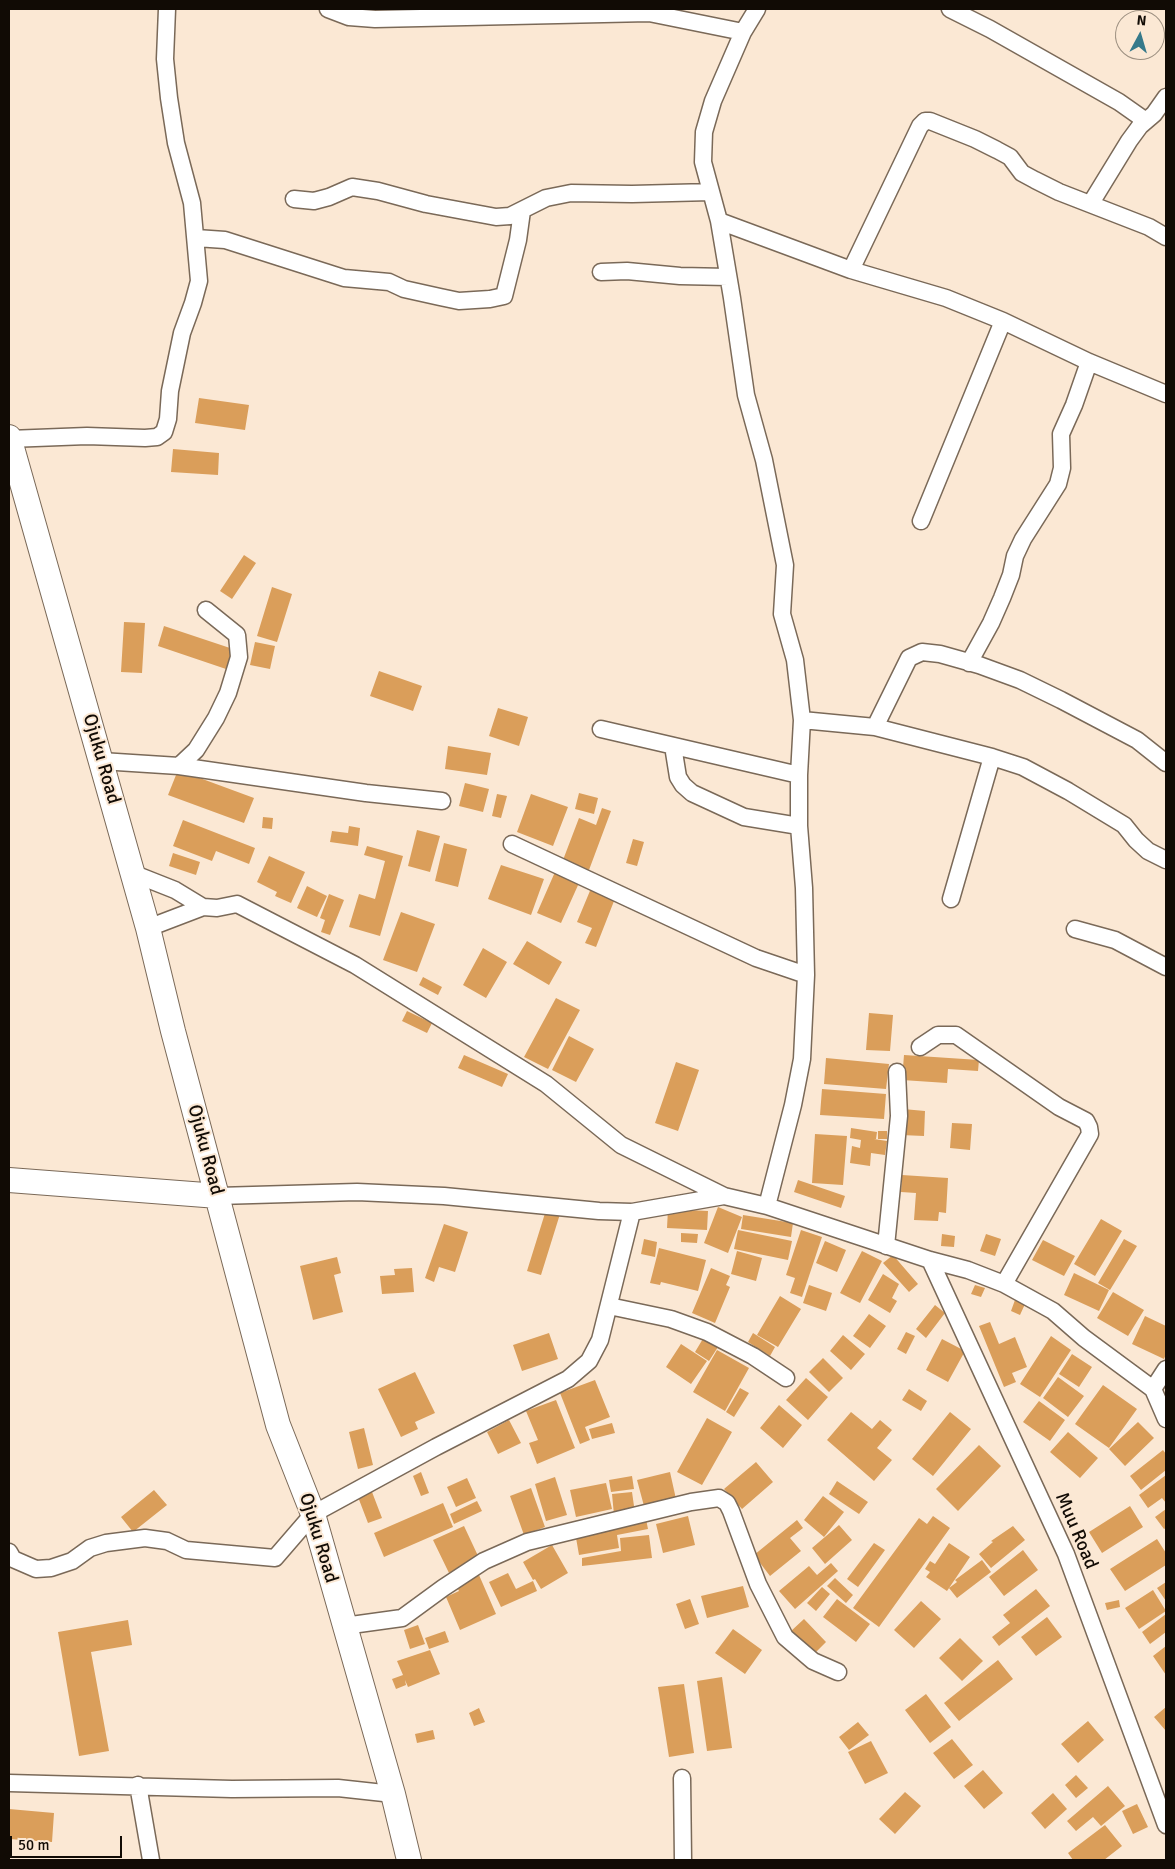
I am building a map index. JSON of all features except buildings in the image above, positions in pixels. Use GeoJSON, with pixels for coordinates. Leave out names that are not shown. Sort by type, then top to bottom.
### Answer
{"type":"FeatureCollection","features":[{"type":"Feature","properties":{"kind":"main road","name":"Ojuku Road"},"geometry":{"type":"LineString","coordinates":[[9,438],[148,928],[173,1031],[278,1425],[313,1514],[409,1860]]}},
{"type":"Feature","properties":{"kind":"main road"},"geometry":{"type":"LineString","coordinates":[[9,1180],[218,1196]]}},
{"type":"Feature","properties":{"kind":"street"},"geometry":{"type":"LineString","coordinates":[[9,438],[87,436],[145,438],[157,436],[164,432],[168,419],[170,391],[182,333],[199,281],[192,203],[176,143],[169,98],[165,59],[167,9]]}},
{"type":"Feature","properties":{"kind":"street"},"geometry":{"type":"LineString","coordinates":[[328,9],[349,16],[375,19],[649,11],[743,32]]}},
{"type":"Feature","properties":{"kind":"street"},"geometry":{"type":"LineString","coordinates":[[757,9],[743,32],[713,101],[704,132],[703,162],[719,221],[746,395],[764,460],[785,566],[782,614],[795,660],[802,720],[799,826],[804,888],[806,975],[802,1059],[793,1105],[767,1206]]}},
{"type":"Feature","properties":{"kind":"street"},"geometry":{"type":"LineString","coordinates":[[950,9],[990,29],[1119,102],[1146,121]]}},
{"type":"Feature","properties":{"kind":"street"},"geometry":{"type":"LineString","coordinates":[[1091,203],[1123,150],[1140,126],[1166,97]]}},
{"type":"Feature","properties":{"kind":"street"},"geometry":{"type":"LineString","coordinates":[[851,270],[920,126],[926,121],[975,139],[1010,157],[1022,173],[1035,180],[1149,227],[1166,237]]}},
{"type":"Feature","properties":{"kind":"street"},"geometry":{"type":"LineString","coordinates":[[294,199],[314,201],[329,198],[352,187],[496,217],[510,216],[546,198],[571,192],[632,194],[711,192]]}},
{"type":"Feature","properties":{"kind":"street"},"geometry":{"type":"LineString","coordinates":[[196,238],[225,240],[344,278],[389,282],[404,289],[440,298],[459,301],[490,299],[504,296],[518,240],[522,211]]}},
{"type":"Feature","properties":{"kind":"street"},"geometry":{"type":"LineString","coordinates":[[719,221],[851,270],[946,298],[1004,321],[1089,362],[1166,394]]}},
{"type":"Feature","properties":{"kind":"street"},"geometry":{"type":"LineString","coordinates":[[601,272],[626,271],[680,276],[728,277]]}},
{"type":"Feature","properties":{"kind":"street"},"geometry":{"type":"LineString","coordinates":[[921,521],[1004,321]]}},
{"type":"Feature","properties":{"kind":"street"},"geometry":{"type":"LineString","coordinates":[[969,663],[991,623],[1002,598],[1022,539],[1058,484],[1062,468],[1061,434],[1074,405],[1089,362]]}},
{"type":"Feature","properties":{"kind":"street"},"geometry":{"type":"LineString","coordinates":[[179,766],[196,750],[216,718],[228,693],[239,657],[237,635],[206,610]]}},
{"type":"Feature","properties":{"kind":"street"},"geometry":{"type":"LineString","coordinates":[[875,727],[909,658],[922,652],[940,654],[1020,680],[1137,740],[1166,764]]}},
{"type":"Feature","properties":{"kind":"street"},"geometry":{"type":"LineString","coordinates":[[802,720],[875,727],[992,757],[1023,767],[1068,791],[1124,825],[1148,851],[1166,860]]}},
{"type":"Feature","properties":{"kind":"street"},"geometry":{"type":"LineString","coordinates":[[601,729],[799,775]]}},
{"type":"Feature","properties":{"kind":"street"},"geometry":{"type":"LineString","coordinates":[[673,746],[678,778],[692,793],[744,817],[799,826]]}},
{"type":"Feature","properties":{"kind":"street"},"geometry":{"type":"LineString","coordinates":[[951,899],[992,757]]}},
{"type":"Feature","properties":{"kind":"street"},"geometry":{"type":"LineString","coordinates":[[102,761],[179,766],[366,793],[442,801]]}},
{"type":"Feature","properties":{"kind":"street"},"geometry":{"type":"LineString","coordinates":[[512,844],[756,958],[806,975]]}},
{"type":"Feature","properties":{"kind":"street"},"geometry":{"type":"LineString","coordinates":[[132,873],[175,890],[203,907]]}},
{"type":"Feature","properties":{"kind":"street"},"geometry":{"type":"LineString","coordinates":[[148,928],[203,907],[217,908],[237,904],[355,965],[546,1084],[621,1145],[724,1196],[767,1206],[886,1246],[968,1270],[1004,1284],[1053,1311],[1084,1338],[1153,1389],[1166,1419]]}},
{"type":"Feature","properties":{"kind":"street"},"geometry":{"type":"LineString","coordinates":[[1075,929],[1115,940],[1166,967]]}},
{"type":"Feature","properties":{"kind":"street"},"geometry":{"type":"LineString","coordinates":[[920,1046],[938,1035],[956,1035],[1019,1080],[1041,1092],[1059,1107],[1086,1121],[1089,1128],[1090,1134],[1004,1284]]}},
{"type":"Feature","properties":{"kind":"street"},"geometry":{"type":"LineString","coordinates":[[886,1246],[899,1116],[896,1072]]}},
{"type":"Feature","properties":{"kind":"street"},"geometry":{"type":"LineString","coordinates":[[218,1196],[366,1192],[444,1196],[600,1212],[632,1212],[724,1196]]}},
{"type":"Feature","properties":{"kind":"street"},"geometry":{"type":"LineString","coordinates":[[9,1552],[12,1559],[36,1569],[51,1568],[72,1561],[90,1548],[106,1543],[146,1538],[167,1542],[186,1550],[275,1558],[313,1514],[436,1447],[568,1380],[588,1361],[600,1340],[632,1212]]}},
{"type":"Feature","properties":{"kind":"street","name":"Muu Road"},"geometry":{"type":"LineString","coordinates":[[930,1260],[1066,1554],[1166,1825]]}},
{"type":"Feature","properties":{"kind":"street"},"geometry":{"type":"LineString","coordinates":[[609,1306],[671,1319],[707,1332],[752,1356],[786,1378]]}},
{"type":"Feature","properties":{"kind":"street"},"geometry":{"type":"LineString","coordinates":[[1153,1389],[1166,1369]]}},
{"type":"Feature","properties":{"kind":"street"},"geometry":{"type":"LineString","coordinates":[[344,1626],[402,1618],[484,1561],[526,1542],[691,1502],[719,1498],[727,1502],[758,1584],[785,1637],[813,1661],[838,1672]]}},
{"type":"Feature","properties":{"kind":"street"},"geometry":{"type":"LineString","coordinates":[[682,1778],[683,1860]]}},
{"type":"Feature","properties":{"kind":"street"},"geometry":{"type":"LineString","coordinates":[[9,1783],[232,1789],[338,1788],[392,1794]]}},
{"type":"Feature","properties":{"kind":"street"},"geometry":{"type":"LineString","coordinates":[[138,1785],[151,1860]]}}]}
